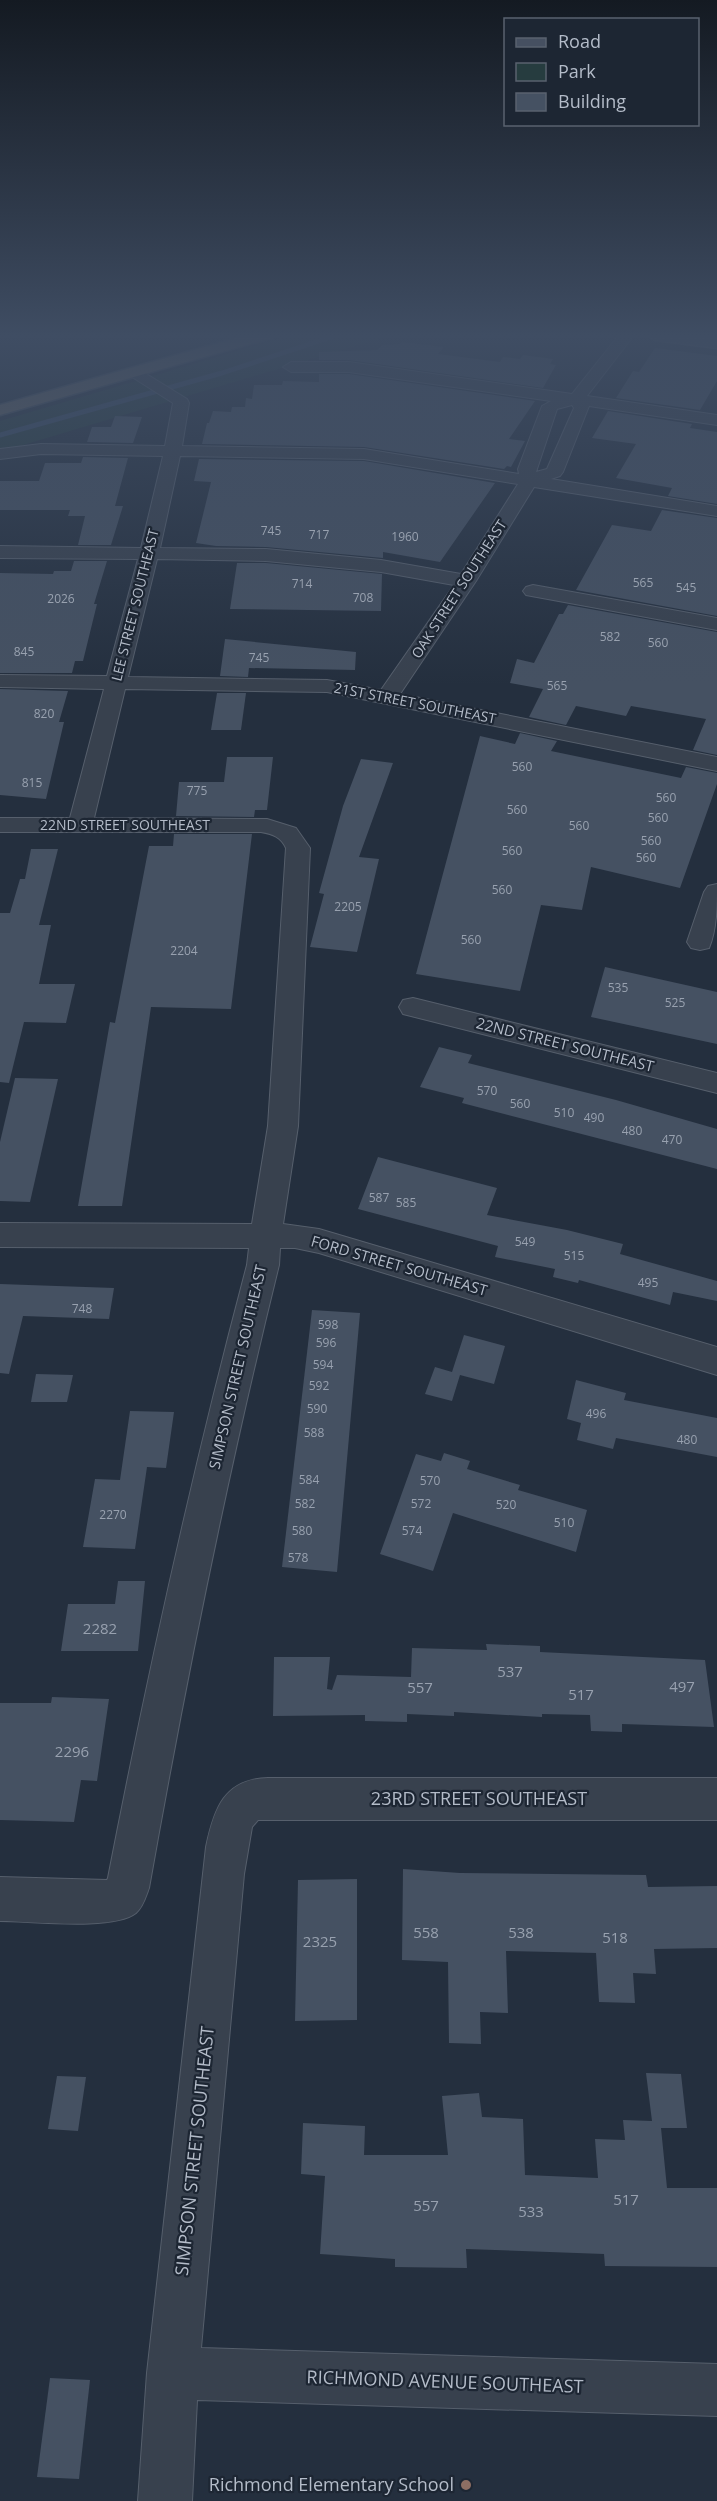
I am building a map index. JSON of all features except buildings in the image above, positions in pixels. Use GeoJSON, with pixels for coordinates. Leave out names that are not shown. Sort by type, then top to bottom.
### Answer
{"type":"FeatureCollection","features":[{"type":"Feature","properties":{"kind":"street"},"geometry":{"type":"LineString","coordinates":[[0,454],[19,452]]}},
{"type":"Feature","properties":{"kind":"street","name":"LEE STREET SOUTHEAST"},"geometry":{"type":"LineString","coordinates":[[80,826],[173,452]]}},
{"type":"Feature","properties":{"kind":"street"},"geometry":{"type":"LineString","coordinates":[[255,452],[364,454],[717,511]]}},
{"type":"Feature","properties":{"kind":"street","name":"OAK STREET SOUTHEAST"},"geometry":{"type":"LineString","coordinates":[[387,697],[466,581],[529,481],[527,469],[533,452]]}},
{"type":"Feature","properties":{"kind":"street"},"geometry":{"type":"LineString","coordinates":[[529,481],[554,472],[563,452]]}},
{"type":"Feature","properties":{"kind":"street"},"geometry":{"type":"LineString","coordinates":[[0,552],[267,555],[328,559],[466,581]]}},
{"type":"Feature","properties":{"kind":"street"},"geometry":{"type":"LineString","coordinates":[[533,591],[717,624]]}},
{"type":"Feature","properties":{"kind":"street","name":"21ST STREET SOUTHEAST"},"geometry":{"type":"LineString","coordinates":[[0,681],[327,686],[717,764]]}},
{"type":"Feature","properties":{"kind":"street","name":"22ND STREET SOUTHEAST"},"geometry":{"type":"LineString","coordinates":[[0,825],[261,825],[286,831]]}},
{"type":"Feature","properties":{"kind":"street","name":"SIMPSON STREET SOUTHEAST"},"geometry":{"type":"LineString","coordinates":[[0,1899],[107,1902],[120,1898],[128,1888],[165,1688],[228,1402],[263,1265],[265,1237],[283,1126],[298,848],[294,838],[286,831]]}},
{"type":"Feature","properties":{"kind":"street"},"geometry":{"type":"LineString","coordinates":[[700,942],[717,892]]}},
{"type":"Feature","properties":{"kind":"street","name":"22ND STREET SOUTHEAST"},"geometry":{"type":"LineString","coordinates":[[413,1007],[717,1083]]}},
{"type":"Feature","properties":{"kind":"street","name":"FORD STREET SOUTHEAST"},"geometry":{"type":"LineString","coordinates":[[0,1235],[295,1236],[319,1241],[717,1361]]}},
{"type":"Feature","properties":{"kind":"street","name":"23RD STREET SOUTHEAST"},"geometry":{"type":"LineString","coordinates":[[242,1806],[258,1800],[277,1799],[717,1799]]}},
{"type":"Feature","properties":{"kind":"street","name":"SIMPSON STREET SOUTHEAST"},"geometry":{"type":"LineString","coordinates":[[165,2501],[173,2373],[223,1874],[232,1825],[242,1806]]}},
{"type":"Feature","properties":{"kind":"street","name":"RICHMOND AVENUE SOUTHEAST"},"geometry":{"type":"LineString","coordinates":[[173,2373],[717,2390]]}},
{"type":"Feature","properties":{"kind":"place","name":"Richmond Elementary School"},"geometry":{"type":"Point","coordinates":[466,2485]}}]}
